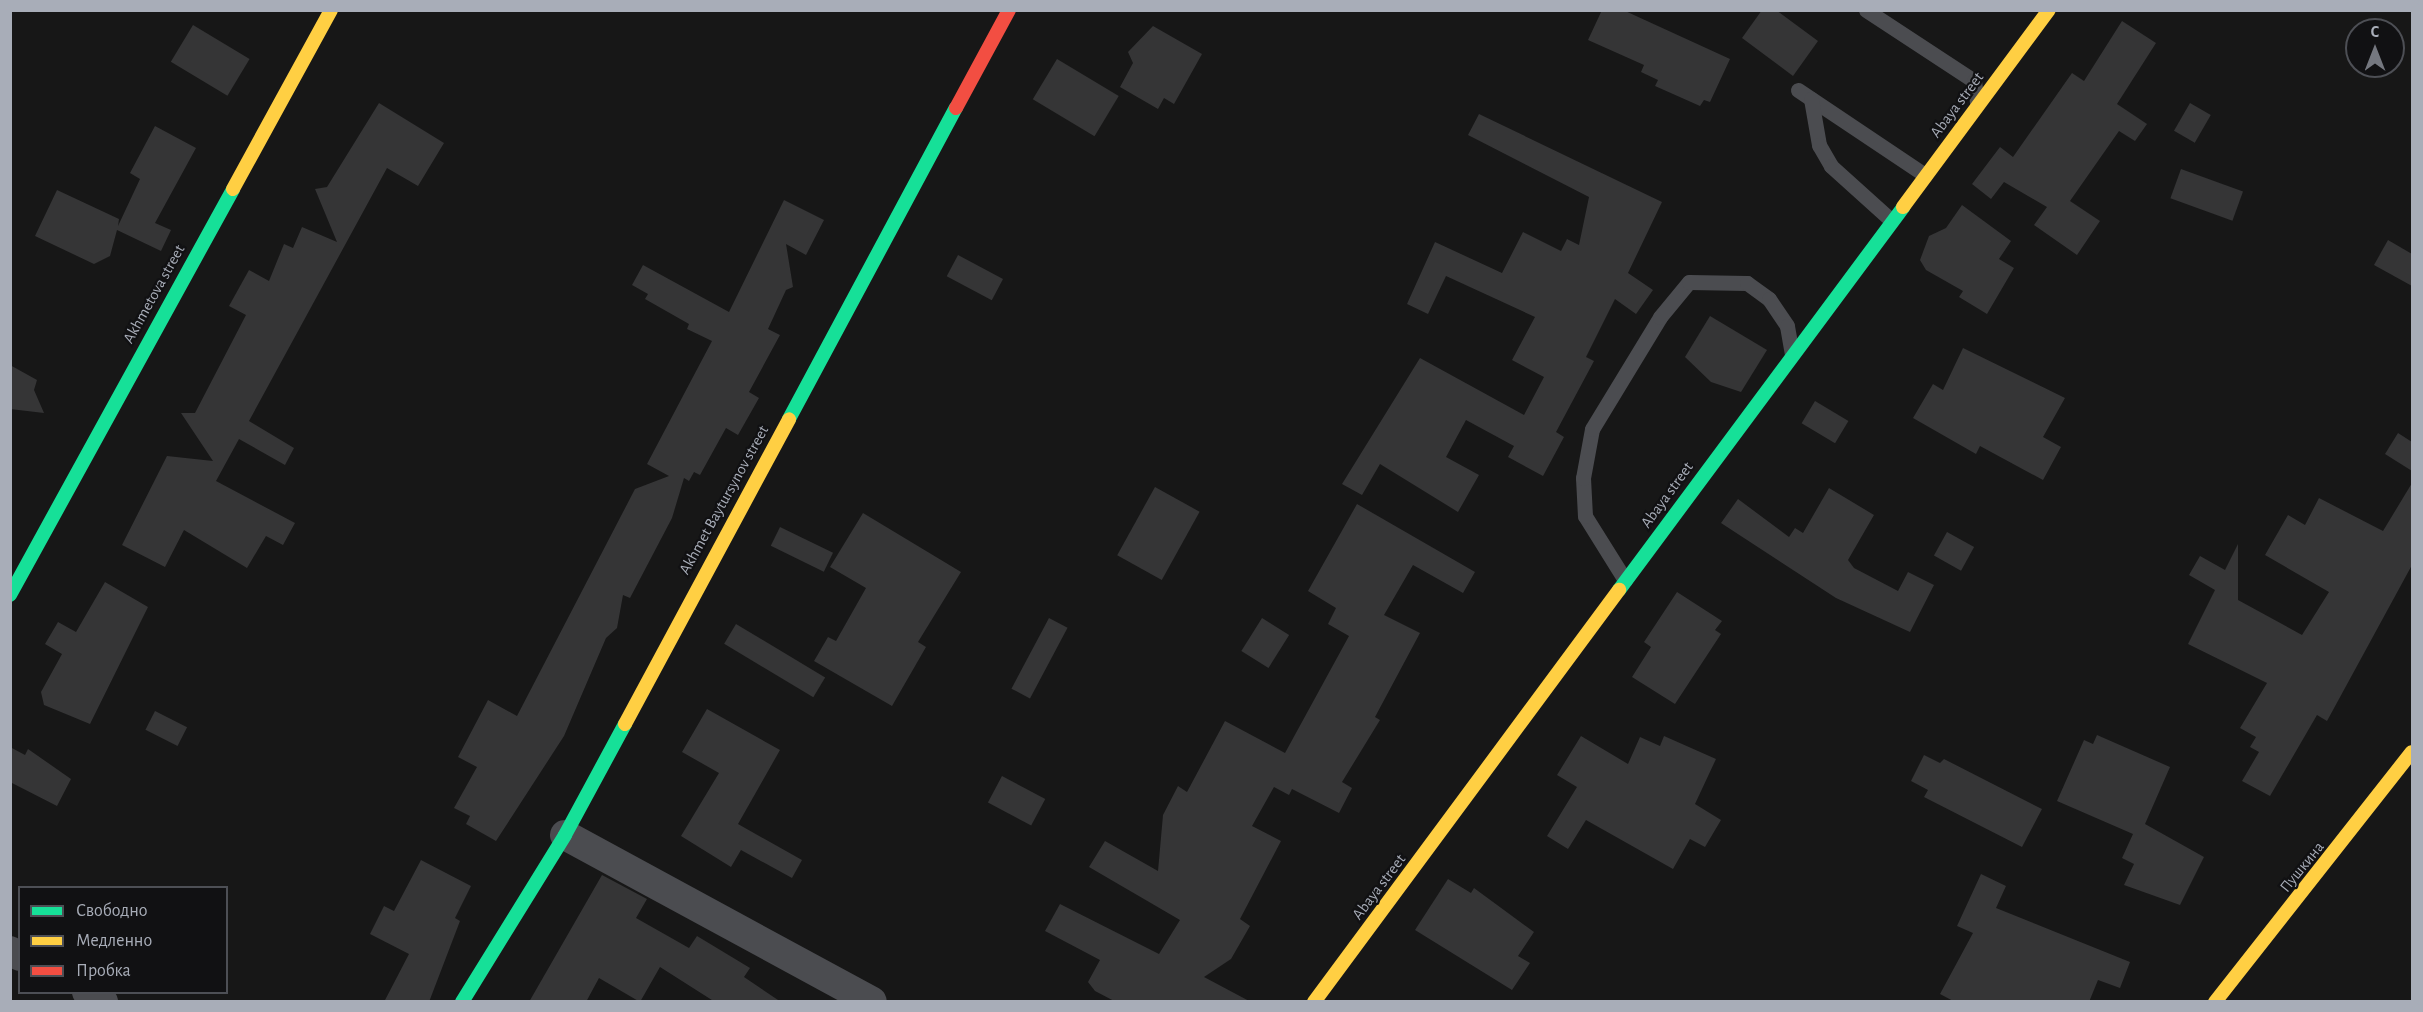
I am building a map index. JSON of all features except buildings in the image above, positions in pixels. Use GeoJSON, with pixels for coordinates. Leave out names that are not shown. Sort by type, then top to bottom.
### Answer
{"type":"FeatureCollection","features":[{"type":"Feature","properties":{"kind":"street","name":"Akhmetova street"},"geometry":{"type":"LineString","coordinates":[[10,595],[331,10]]}},
{"type":"Feature","properties":{"kind":"street","name":"Akhmet Baytursynov street"},"geometry":{"type":"LineString","coordinates":[[462,1002],[565,835],[1009,10]]}},
{"type":"Feature","properties":{"kind":"street","name":"Abaya street"},"geometry":{"type":"LineString","coordinates":[[1314,1002],[1792,353],[2049,10]]}},
{"type":"Feature","properties":{"kind":"street","name":"Пушкина"},"geometry":{"type":"LineString","coordinates":[[2215,1002],[2412,752]]}},
{"type":"Feature","properties":{"kind":"street"},"geometry":{"type":"LineString","coordinates":[[565,835],[872,1002]]}},
{"type":"Feature","properties":{"kind":"street"},"geometry":{"type":"LineString","coordinates":[[89,994],[103,1002]]}},
{"type":"Feature","properties":{"kind":"lane"},"geometry":{"type":"LineString","coordinates":[[1866,10],[1974,81],[1978,106]]}},
{"type":"Feature","properties":{"kind":"lane"},"geometry":{"type":"LineString","coordinates":[[1798,90],[1925,175]]}},
{"type":"Feature","properties":{"kind":"lane"},"geometry":{"type":"LineString","coordinates":[[1811,99],[1819,145],[1831,166],[1891,220]]}},
{"type":"Feature","properties":{"kind":"lane"},"geometry":{"type":"LineString","coordinates":[[1625,580],[1585,516],[1583,478],[1592,429],[1660,317],[1689,282],[1747,283],[1769,299],[1787,326],[1792,353]]}},
{"type":"Feature","properties":{"kind":"traffic: fast"},"geometry":{"type":"LineString","coordinates":[[789,419],[956,108]]}},
{"type":"Feature","properties":{"kind":"traffic: fast"},"geometry":{"type":"LineString","coordinates":[[10,595],[233,189]]}},
{"type":"Feature","properties":{"kind":"traffic: fast"},"geometry":{"type":"LineString","coordinates":[[1619,590],[1903,207]]}},
{"type":"Feature","properties":{"kind":"traffic: fast"},"geometry":{"type":"LineString","coordinates":[[462,1002],[565,835],[625,724]]}},
{"type":"Feature","properties":{"kind":"traffic: slow"},"geometry":{"type":"LineString","coordinates":[[233,189],[331,10]]}},
{"type":"Feature","properties":{"kind":"traffic: slow"},"geometry":{"type":"LineString","coordinates":[[1903,207],[2049,10]]}},
{"type":"Feature","properties":{"kind":"traffic: slow"},"geometry":{"type":"LineString","coordinates":[[625,724],[789,419]]}},
{"type":"Feature","properties":{"kind":"traffic: slow"},"geometry":{"type":"LineString","coordinates":[[1314,1002],[1619,590]]}},
{"type":"Feature","properties":{"kind":"traffic: slow"},"geometry":{"type":"LineString","coordinates":[[2215,1002],[2412,752]]}},
{"type":"Feature","properties":{"kind":"traffic: jam"},"geometry":{"type":"LineString","coordinates":[[956,108],[1009,10]]}}]}
